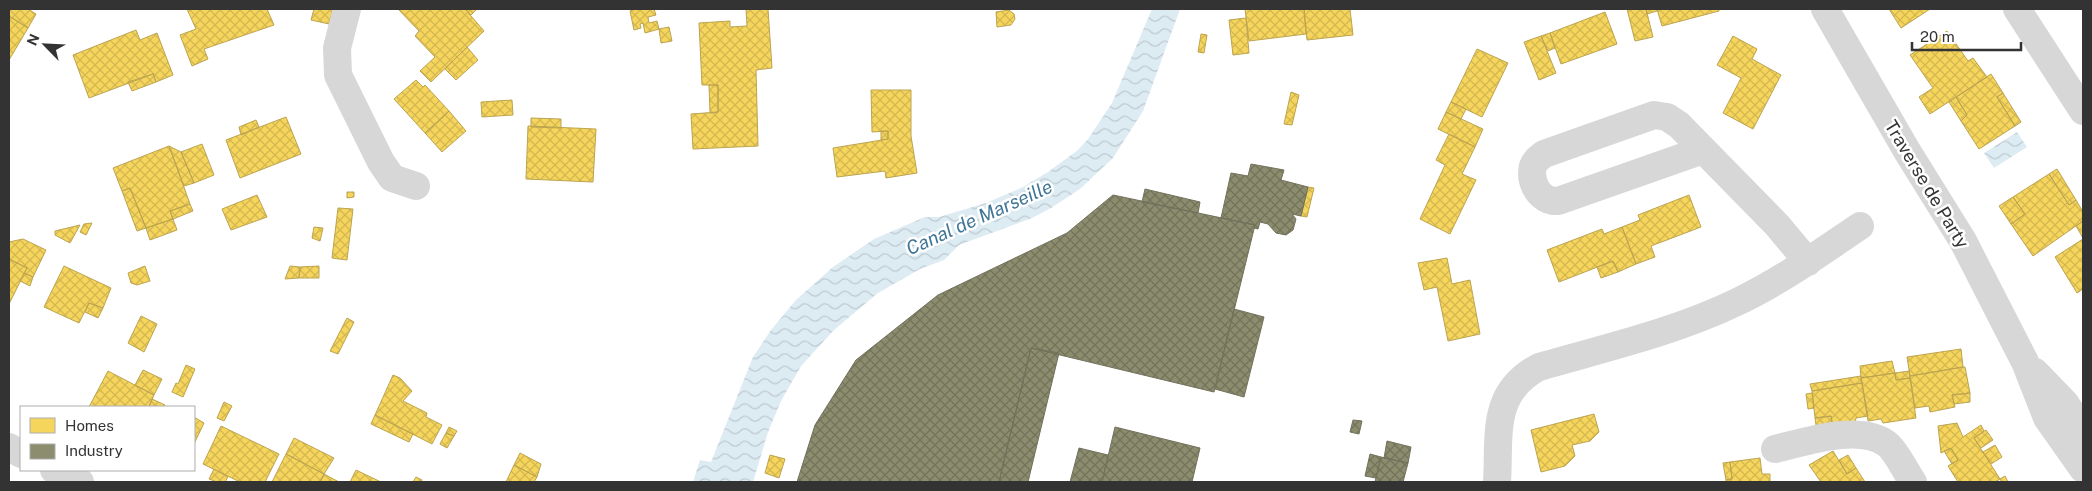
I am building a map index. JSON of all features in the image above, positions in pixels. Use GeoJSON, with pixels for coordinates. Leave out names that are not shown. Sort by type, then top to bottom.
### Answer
{"type":"FeatureCollection","features":[{"type":"Feature","properties":{"kind":"street"},"geometry":{"type":"LineString","coordinates":[[347,9],[337,48],[338,75],[381,162],[392,178],[416,186]]}},
{"type":"Feature","properties":{"kind":"street","name":"Traverse de Party"},"geometry":{"type":"LineString","coordinates":[[1825,9],[1907,151],[1963,241],[2026,362],[2047,418],[2083,469]]}},
{"type":"Feature","properties":{"kind":"street"},"geometry":{"type":"LineString","coordinates":[[2017,9],[2083,111]]}},
{"type":"Feature","properties":{"kind":"street"},"geometry":{"type":"LineString","coordinates":[[1703,150],[1558,200],[1544,199],[1540,195],[1536,189],[1533,174],[1536,160],[1544,154],[1654,116],[1667,117],[1679,125],[1777,225],[1808,262]]}},
{"type":"Feature","properties":{"kind":"street"},"geometry":{"type":"LineString","coordinates":[[1497,482],[1497,432],[1504,406],[1515,384],[1527,373],[1539,367],[1676,327],[1709,314],[1768,286],[1808,262],[1860,226]]}},
{"type":"Feature","properties":{"kind":"street","name":"Traverse de Party"},"geometry":{"type":"LineString","coordinates":[[2026,362],[2065,404],[2083,430]]}},
{"type":"Feature","properties":{"kind":"street"},"geometry":{"type":"LineString","coordinates":[[1775,449],[1840,435],[1860,434],[1877,438],[1889,445],[1912,482]]}},
{"type":"Feature","properties":{"kind":"street"},"geometry":{"type":"LineString","coordinates":[[9,447],[20,453]]}},
{"type":"Feature","properties":{"kind":"street"},"geometry":{"type":"LineString","coordinates":[[56,471],[80,482]]}},
{"type":"Feature","properties":{"kind":"water","name":"Canal de Marseille"},"geometry":{"type":"Polygon","coordinates":[[[1152,9],[1180,9],[1143,111],[1113,158],[1080,189],[1051,208],[1032,218],[959,245],[944,260],[920,269],[878,293],[834,330],[801,366],[781,401],[768,432],[753,482],[693,482],[700,460],[711,462],[753,357],[771,330],[796,300],[833,267],[874,239],[925,217],[939,217],[986,203],[1021,188],[1048,172],[1078,150],[1088,139],[1112,103],[1152,9]]]}},
{"type":"Feature","properties":{"kind":"water"},"geometry":{"type":"Polygon","coordinates":[[[2017,132],[2027,147],[1994,168],[1984,153],[2017,132]]]}},
{"type":"Feature","properties":{"kind":"building: Homes"},"geometry":{"type":"Polygon","coordinates":[[[9,9],[28,9],[36,14],[28,28],[9,16],[9,9]]]}},
{"type":"Feature","properties":{"kind":"building: Homes"},"geometry":{"type":"Polygon","coordinates":[[[187,9],[267,9],[274,25],[204,49],[208,59],[192,66],[180,35],[196,29],[187,9]]]}},
{"type":"Feature","properties":{"kind":"building: Homes"},"geometry":{"type":"Polygon","coordinates":[[[314,9],[333,9],[329,24],[311,20],[314,9]]]}},
{"type":"Feature","properties":{"kind":"building: Homes"},"geometry":{"type":"Polygon","coordinates":[[[398,9],[465,9],[484,31],[431,82],[420,71],[435,57],[415,36],[419,31],[398,9]]]}},
{"type":"Feature","properties":{"kind":"building: Homes"},"geometry":{"type":"Polygon","coordinates":[[[465,9],[477,9],[471,15],[465,9]]]}},
{"type":"Feature","properties":{"kind":"building: Homes"},"geometry":{"type":"Polygon","coordinates":[[[654,9],[656,15],[648,17],[649,23],[657,21],[659,29],[645,33],[643,23],[640,24],[641,28],[634,30],[630,11],[654,9]]]}},
{"type":"Feature","properties":{"kind":"building: Homes"},"geometry":{"type":"Polygon","coordinates":[[[746,9],[768,9],[772,68],[756,70],[758,146],[693,149],[691,114],[718,112],[718,85],[702,85],[699,23],[730,21],[730,27],[747,26],[746,9]]]}},
{"type":"Feature","properties":{"kind":"building: Homes"},"geometry":{"type":"Polygon","coordinates":[[[1245,9],[1304,9],[1306,34],[1249,41],[1245,9]]]}},
{"type":"Feature","properties":{"kind":"building: Homes"},"geometry":{"type":"Polygon","coordinates":[[[1304,9],[1350,9],[1353,35],[1307,40],[1304,9]]]}},
{"type":"Feature","properties":{"kind":"building: Homes"},"geometry":{"type":"Polygon","coordinates":[[[1627,9],[1646,9],[1653,37],[1635,41],[1627,9]]]}},
{"type":"Feature","properties":{"kind":"building: Homes"},"geometry":{"type":"Polygon","coordinates":[[[1646,9],[1657,9],[1657,11],[1647,14],[1646,9]]]}},
{"type":"Feature","properties":{"kind":"building: Homes"},"geometry":{"type":"Polygon","coordinates":[[[1657,9],[1719,9],[1719,11],[1662,26],[1657,9]]]}},
{"type":"Feature","properties":{"kind":"building: Homes"},"geometry":{"type":"Polygon","coordinates":[[[1889,9],[1930,9],[1901,28],[1889,9]]]}},
{"type":"Feature","properties":{"kind":"building: Homes"},"geometry":{"type":"Polygon","coordinates":[[[1009,10],[1014,14],[1015,19],[1011,25],[997,27],[996,12],[1009,10]]]}},
{"type":"Feature","properties":{"kind":"building: Homes"},"geometry":{"type":"Polygon","coordinates":[[[1605,12],[1617,44],[1561,64],[1550,33],[1605,12]]]}},
{"type":"Feature","properties":{"kind":"building: Homes"},"geometry":{"type":"Polygon","coordinates":[[[9,16],[28,28],[9,60],[9,16]]]}},
{"type":"Feature","properties":{"kind":"building: Homes"},"geometry":{"type":"Polygon","coordinates":[[[1246,18],[1249,53],[1233,55],[1229,20],[1246,18]]]}},
{"type":"Feature","properties":{"kind":"building: Homes"},"geometry":{"type":"Polygon","coordinates":[[[669,27],[672,41],[661,43],[659,29],[669,27]]]}},
{"type":"Feature","properties":{"kind":"building: Homes"},"geometry":{"type":"Polygon","coordinates":[[[136,30],[140,40],[157,33],[173,75],[156,82],[153,74],[89,98],[73,55],[136,30]]]}},
{"type":"Feature","properties":{"kind":"building: Homes"},"geometry":{"type":"Polygon","coordinates":[[[1947,31],[1968,61],[1973,58],[1987,77],[1930,114],[1919,97],[1933,88],[1910,55],[1947,31]]]}},
{"type":"Feature","properties":{"kind":"building: Homes"},"geometry":{"type":"Polygon","coordinates":[[[1550,33],[1555,48],[1548,51],[1541,36],[1550,33]]]}},
{"type":"Feature","properties":{"kind":"building: Homes"},"geometry":{"type":"Polygon","coordinates":[[[1201,34],[1207,35],[1204,53],[1198,52],[1201,34]]]}},
{"type":"Feature","properties":{"kind":"building: Homes"},"geometry":{"type":"Polygon","coordinates":[[[1541,36],[1556,73],[1539,80],[1524,42],[1541,36]]]}},
{"type":"Feature","properties":{"kind":"building: Homes"},"geometry":{"type":"Polygon","coordinates":[[[1733,36],[1757,49],[1752,59],[1781,75],[1753,129],[1723,113],[1741,78],[1717,65],[1733,36]]]}},
{"type":"Feature","properties":{"kind":"building: Homes"},"geometry":{"type":"Polygon","coordinates":[[[467,47],[478,60],[456,80],[445,69],[467,47]]]}},
{"type":"Feature","properties":{"kind":"building: Homes"},"geometry":{"type":"Polygon","coordinates":[[[1477,49],[1508,63],[1482,117],[1451,102],[1477,49]]]}},
{"type":"Feature","properties":{"kind":"building: Homes"},"geometry":{"type":"Polygon","coordinates":[[[153,74],[156,82],[132,91],[128,82],[153,74]]]}},
{"type":"Feature","properties":{"kind":"building: Homes"},"geometry":{"type":"Polygon","coordinates":[[[1991,74],[2003,93],[1997,97],[2015,126],[1979,149],[1961,121],[1967,115],[1956,97],[1991,74]]]}},
{"type":"Feature","properties":{"kind":"building: Homes"},"geometry":{"type":"Polygon","coordinates":[[[416,80],[423,87],[425,85],[449,111],[425,133],[394,99],[416,80]]]}},
{"type":"Feature","properties":{"kind":"building: Homes"},"geometry":{"type":"Polygon","coordinates":[[[709,85],[718,85],[718,112],[710,113],[709,85]]]}},
{"type":"Feature","properties":{"kind":"building: Homes"},"geometry":{"type":"Polygon","coordinates":[[[871,90],[911,90],[911,136],[917,173],[886,178],[885,171],[837,177],[833,148],[888,139],[888,131],[872,132],[871,90]]]}},
{"type":"Feature","properties":{"kind":"building: Homes"},"geometry":{"type":"Polygon","coordinates":[[[1291,92],[1299,95],[1292,125],[1284,124],[1291,92]]]}},
{"type":"Feature","properties":{"kind":"building: Homes"},"geometry":{"type":"Polygon","coordinates":[[[2003,93],[2021,122],[2015,126],[1997,97],[2003,93]]]}},
{"type":"Feature","properties":{"kind":"building: Homes"},"geometry":{"type":"Polygon","coordinates":[[[1956,97],[1967,115],[1961,121],[1949,102],[1956,97]]]}},
{"type":"Feature","properties":{"kind":"building: Homes"},"geometry":{"type":"Polygon","coordinates":[[[512,100],[513,115],[482,117],[481,102],[512,100]]]}},
{"type":"Feature","properties":{"kind":"building: Homes"},"geometry":{"type":"Polygon","coordinates":[[[1451,102],[1466,109],[1461,119],[1446,112],[1451,102]]]}},
{"type":"Feature","properties":{"kind":"building: Homes"},"geometry":{"type":"Polygon","coordinates":[[[449,111],[466,131],[442,152],[425,133],[449,111]]]}},
{"type":"Feature","properties":{"kind":"building: Homes"},"geometry":{"type":"Polygon","coordinates":[[[1446,112],[1483,129],[1475,147],[1438,129],[1446,112]]]}},
{"type":"Feature","properties":{"kind":"building: Homes"},"geometry":{"type":"Polygon","coordinates":[[[286,117],[301,154],[240,178],[226,140],[286,117]]]}},
{"type":"Feature","properties":{"kind":"building: Homes"},"geometry":{"type":"Polygon","coordinates":[[[531,118],[561,119],[561,128],[531,127],[531,118]]]}},
{"type":"Feature","properties":{"kind":"building: Homes"},"geometry":{"type":"Polygon","coordinates":[[[256,120],[259,127],[241,135],[239,127],[256,120]]]}},
{"type":"Feature","properties":{"kind":"building: Homes"},"geometry":{"type":"Polygon","coordinates":[[[528,126],[596,129],[593,182],[526,179],[528,126]]]}},
{"type":"Feature","properties":{"kind":"building: Homes"},"geometry":{"type":"Polygon","coordinates":[[[881,131],[888,131],[888,139],[881,140],[881,131]]]}},
{"type":"Feature","properties":{"kind":"building: Homes"},"geometry":{"type":"Polygon","coordinates":[[[1449,134],[1475,147],[1462,174],[1476,180],[1450,234],[1420,219],[1445,165],[1436,160],[1449,134]]]}},
{"type":"Feature","properties":{"kind":"building: Homes"},"geometry":{"type":"Polygon","coordinates":[[[202,144],[214,175],[194,183],[181,152],[202,144]]]}},
{"type":"Feature","properties":{"kind":"building: Homes"},"geometry":{"type":"Polygon","coordinates":[[[169,146],[190,204],[170,211],[173,219],[146,228],[130,188],[122,191],[113,168],[169,146]]]}},
{"type":"Feature","properties":{"kind":"building: Homes"},"geometry":{"type":"Polygon","coordinates":[[[169,146],[181,152],[194,183],[184,186],[169,146]]]}},
{"type":"Feature","properties":{"kind":"building: Homes"},"geometry":{"type":"Polygon","coordinates":[[[2057,169],[2076,200],[2069,205],[2049,174],[2057,169]]]}},
{"type":"Feature","properties":{"kind":"building: Homes"},"geometry":{"type":"Polygon","coordinates":[[[2049,174],[2069,205],[2076,200],[2083,212],[2083,221],[2033,256],[2011,224],[2025,214],[2013,197],[2049,174]]]}},
{"type":"Feature","properties":{"kind":"building: Homes"},"geometry":{"type":"Polygon","coordinates":[[[1308,187],[1314,188],[1307,217],[1301,216],[1308,187]]]}},
{"type":"Feature","properties":{"kind":"building: Homes"},"geometry":{"type":"Polygon","coordinates":[[[130,188],[146,228],[137,231],[122,191],[130,188]]]}},
{"type":"Feature","properties":{"kind":"building: Homes"},"geometry":{"type":"Polygon","coordinates":[[[347,192],[354,192],[354,197],[347,198],[347,192]]]}},
{"type":"Feature","properties":{"kind":"building: Homes"},"geometry":{"type":"Polygon","coordinates":[[[257,195],[267,217],[231,230],[222,209],[257,195]]]}},
{"type":"Feature","properties":{"kind":"building: Homes"},"geometry":{"type":"Polygon","coordinates":[[[1689,195],[1701,227],[1651,246],[1655,257],[1636,264],[1622,227],[1640,220],[1638,215],[1689,195]]]}},
{"type":"Feature","properties":{"kind":"building: Homes"},"geometry":{"type":"Polygon","coordinates":[[[2013,197],[2025,214],[2011,224],[1999,206],[2013,197]]]}},
{"type":"Feature","properties":{"kind":"building: Homes"},"geometry":{"type":"Polygon","coordinates":[[[190,204],[193,211],[173,219],[170,211],[190,204]]]}},
{"type":"Feature","properties":{"kind":"building: Homes"},"geometry":{"type":"Polygon","coordinates":[[[338,208],[353,209],[347,260],[332,258],[338,208]]]}},
{"type":"Feature","properties":{"kind":"building: Homes"},"geometry":{"type":"Polygon","coordinates":[[[173,219],[177,230],[150,240],[146,228],[173,219]]]}},
{"type":"Feature","properties":{"kind":"building: Homes"},"geometry":{"type":"Polygon","coordinates":[[[2083,221],[2083,238],[2076,226],[2083,221]]]}},
{"type":"Feature","properties":{"kind":"building: Homes"},"geometry":{"type":"Polygon","coordinates":[[[92,223],[86,235],[80,232],[84,224],[92,223]]]}},
{"type":"Feature","properties":{"kind":"building: Homes"},"geometry":{"type":"Polygon","coordinates":[[[80,225],[70,243],[55,235],[55,231],[80,225]]]}},
{"type":"Feature","properties":{"kind":"building: Homes"},"geometry":{"type":"Polygon","coordinates":[[[314,227],[323,228],[320,241],[312,238],[314,227]]]}},
{"type":"Feature","properties":{"kind":"building: Homes"},"geometry":{"type":"Polygon","coordinates":[[[1622,227],[1636,264],[1618,272],[1613,261],[1559,282],[1547,250],[1602,229],[1604,234],[1622,227]]]}},
{"type":"Feature","properties":{"kind":"building: Homes"},"geometry":{"type":"Polygon","coordinates":[[[23,239],[46,250],[33,277],[24,273],[27,268],[9,259],[9,242],[23,239]]]}},
{"type":"Feature","properties":{"kind":"building: Homes"},"geometry":{"type":"Polygon","coordinates":[[[2083,239],[2083,289],[2077,293],[2055,257],[2083,239]]]}},
{"type":"Feature","properties":{"kind":"building: Homes"},"geometry":{"type":"Polygon","coordinates":[[[1447,258],[1452,284],[1470,280],[1480,334],[1448,341],[1437,287],[1424,290],[1418,263],[1447,258]]]}},
{"type":"Feature","properties":{"kind":"building: Homes"},"geometry":{"type":"Polygon","coordinates":[[[9,259],[27,268],[9,304],[9,259]]]}},
{"type":"Feature","properties":{"kind":"building: Homes"},"geometry":{"type":"Polygon","coordinates":[[[1613,261],[1618,272],[1601,278],[1597,267],[1613,261]]]}},
{"type":"Feature","properties":{"kind":"building: Homes"},"geometry":{"type":"Polygon","coordinates":[[[64,266],[111,288],[103,308],[89,303],[79,323],[44,307],[64,266]]]}},
{"type":"Feature","properties":{"kind":"building: Homes"},"geometry":{"type":"Polygon","coordinates":[[[145,266],[150,281],[137,285],[131,283],[128,273],[145,266]]]}},
{"type":"Feature","properties":{"kind":"building: Homes"},"geometry":{"type":"Polygon","coordinates":[[[290,266],[300,267],[299,278],[285,279],[290,266]]]}},
{"type":"Feature","properties":{"kind":"building: Homes"},"geometry":{"type":"Polygon","coordinates":[[[319,266],[319,278],[299,278],[300,267],[319,266]]]}},
{"type":"Feature","properties":{"kind":"building: Homes"},"geometry":{"type":"Polygon","coordinates":[[[24,273],[33,277],[30,286],[20,281],[24,273]]]}},
{"type":"Feature","properties":{"kind":"building: Homes"},"geometry":{"type":"Polygon","coordinates":[[[89,303],[103,308],[98,318],[85,312],[89,303]]]}},
{"type":"Feature","properties":{"kind":"building: Homes"},"geometry":{"type":"Polygon","coordinates":[[[141,316],[157,324],[144,352],[128,343],[141,316]]]}},
{"type":"Feature","properties":{"kind":"building: Homes"},"geometry":{"type":"Polygon","coordinates":[[[347,318],[354,322],[338,354],[330,351],[347,318]]]}},
{"type":"Feature","properties":{"kind":"building: Homes"},"geometry":{"type":"Polygon","coordinates":[[[1961,349],[1963,367],[1910,376],[1907,357],[1961,349]]]}},
{"type":"Feature","properties":{"kind":"building: Homes"},"geometry":{"type":"Polygon","coordinates":[[[1892,361],[1895,373],[1861,378],[1860,366],[1892,361]]]}},
{"type":"Feature","properties":{"kind":"building: Homes"},"geometry":{"type":"Polygon","coordinates":[[[186,365],[195,369],[183,397],[172,392],[176,383],[178,384],[186,365]]]}},
{"type":"Feature","properties":{"kind":"building: Homes"},"geometry":{"type":"Polygon","coordinates":[[[1965,367],[1970,393],[1952,395],[1955,407],[1930,412],[1929,406],[1915,408],[1910,376],[1965,367]]]}},
{"type":"Feature","properties":{"kind":"building: Homes"},"geometry":{"type":"Polygon","coordinates":[[[143,370],[162,379],[154,395],[135,385],[143,370]]]}},
{"type":"Feature","properties":{"kind":"building: Homes"},"geometry":{"type":"Polygon","coordinates":[[[108,371],[154,395],[149,406],[90,406],[108,371]]]}},
{"type":"Feature","properties":{"kind":"building: Homes"},"geometry":{"type":"Polygon","coordinates":[[[1909,371],[1910,378],[1896,380],[1895,373],[1909,371]]]}},
{"type":"Feature","properties":{"kind":"building: Homes"},"geometry":{"type":"Polygon","coordinates":[[[1895,373],[1896,380],[1910,378],[1916,418],[1883,423],[1881,419],[1868,421],[1861,378],[1895,373]]]}},
{"type":"Feature","properties":{"kind":"building: Homes"},"geometry":{"type":"Polygon","coordinates":[[[393,375],[400,378],[412,391],[403,401],[427,413],[426,417],[442,425],[432,444],[375,415],[393,375]]]}},
{"type":"Feature","properties":{"kind":"building: Homes"},"geometry":{"type":"Polygon","coordinates":[[[1861,376],[1862,383],[1812,391],[1810,384],[1861,376]]]}},
{"type":"Feature","properties":{"kind":"building: Homes"},"geometry":{"type":"Polygon","coordinates":[[[1862,383],[1868,416],[1856,418],[1855,423],[1833,426],[1831,416],[1815,418],[1812,391],[1862,383]]]}},
{"type":"Feature","properties":{"kind":"building: Homes"},"geometry":{"type":"Polygon","coordinates":[[[1812,393],[1814,408],[1808,409],[1806,394],[1812,393]]]}},
{"type":"Feature","properties":{"kind":"building: Homes"},"geometry":{"type":"Polygon","coordinates":[[[1970,393],[1970,402],[1954,404],[1952,395],[1970,393]]]}},
{"type":"Feature","properties":{"kind":"building: Homes"},"geometry":{"type":"Polygon","coordinates":[[[152,399],[165,405],[164,406],[149,406],[152,399]]]}},
{"type":"Feature","properties":{"kind":"building: Homes"},"geometry":{"type":"Polygon","coordinates":[[[224,402],[232,406],[224,421],[217,418],[224,402]]]}},
{"type":"Feature","properties":{"kind":"building: Homes"},"geometry":{"type":"Polygon","coordinates":[[[1594,414],[1599,432],[1590,441],[1572,445],[1575,456],[1565,466],[1541,472],[1531,430],[1594,414]]]}},
{"type":"Feature","properties":{"kind":"building: Homes"},"geometry":{"type":"Polygon","coordinates":[[[375,415],[413,434],[409,442],[371,424],[375,415]]]}},
{"type":"Feature","properties":{"kind":"building: Homes"},"geometry":{"type":"Polygon","coordinates":[[[1831,416],[1832,423],[1816,425],[1815,418],[1831,416]]]}},
{"type":"Feature","properties":{"kind":"building: Homes"},"geometry":{"type":"Polygon","coordinates":[[[195,418],[204,423],[195,442],[195,418]]]}},
{"type":"Feature","properties":{"kind":"building: Homes"},"geometry":{"type":"Polygon","coordinates":[[[1957,423],[1963,437],[1981,425],[1984,431],[1974,438],[2000,479],[1995,482],[1958,482],[1948,466],[1958,460],[1951,448],[1941,453],[1938,426],[1957,423]]]}},
{"type":"Feature","properties":{"kind":"building: Homes"},"geometry":{"type":"Polygon","coordinates":[[[221,426],[279,454],[265,482],[240,482],[203,464],[221,426]]]}},
{"type":"Feature","properties":{"kind":"building: Homes"},"geometry":{"type":"Polygon","coordinates":[[[449,427],[457,431],[454,436],[446,433],[449,427]]]}},
{"type":"Feature","properties":{"kind":"building: Homes"},"geometry":{"type":"Polygon","coordinates":[[[1986,430],[1993,440],[1981,448],[1974,438],[1986,430]]]}},
{"type":"Feature","properties":{"kind":"building: Homes"},"geometry":{"type":"Polygon","coordinates":[[[446,433],[454,436],[447,448],[440,444],[446,433]]]}},
{"type":"Feature","properties":{"kind":"building: Homes"},"geometry":{"type":"Polygon","coordinates":[[[294,438],[334,458],[324,474],[286,454],[294,438]]]}},
{"type":"Feature","properties":{"kind":"building: Homes"},"geometry":{"type":"Polygon","coordinates":[[[1995,445],[2002,457],[1991,464],[1983,452],[1995,445]]]}},
{"type":"Feature","properties":{"kind":"building: Homes"},"geometry":{"type":"Polygon","coordinates":[[[1951,448],[1958,460],[1952,464],[1944,451],[1951,448]]]}},
{"type":"Feature","properties":{"kind":"building: Homes"},"geometry":{"type":"Polygon","coordinates":[[[1833,451],[1847,474],[1856,468],[1865,482],[1821,482],[1809,465],[1833,451]]]}},
{"type":"Feature","properties":{"kind":"building: Homes"},"geometry":{"type":"Polygon","coordinates":[[[520,453],[541,464],[537,477],[514,465],[520,453]]]}},
{"type":"Feature","properties":{"kind":"building: Homes"},"geometry":{"type":"Polygon","coordinates":[[[286,454],[324,474],[320,482],[272,482],[286,454]]]}},
{"type":"Feature","properties":{"kind":"building: Homes"},"geometry":{"type":"Polygon","coordinates":[[[770,455],[785,459],[779,478],[765,473],[770,455]]]}},
{"type":"Feature","properties":{"kind":"building: Homes"},"geometry":{"type":"Polygon","coordinates":[[[1848,455],[1856,468],[1847,474],[1839,460],[1848,455]]]}},
{"type":"Feature","properties":{"kind":"building: Homes"},"geometry":{"type":"Polygon","coordinates":[[[1760,458],[1762,474],[1770,474],[1770,482],[1726,482],[1726,480],[1732,479],[1730,462],[1760,458]]]}},
{"type":"Feature","properties":{"kind":"building: Homes"},"geometry":{"type":"Polygon","coordinates":[[[1730,462],[1732,479],[1726,480],[1723,463],[1730,462]]]}},
{"type":"Feature","properties":{"kind":"building: Homes"},"geometry":{"type":"Polygon","coordinates":[[[514,465],[537,477],[534,482],[506,482],[514,465]]]}},
{"type":"Feature","properties":{"kind":"building: Homes"},"geometry":{"type":"Polygon","coordinates":[[[214,469],[228,477],[225,482],[209,479],[214,469]]]}},
{"type":"Feature","properties":{"kind":"building: Homes"},"geometry":{"type":"Polygon","coordinates":[[[356,470],[381,482],[350,482],[356,470]]]}},
{"type":"Feature","properties":{"kind":"building: Homes"},"geometry":{"type":"Polygon","coordinates":[[[324,474],[339,482],[320,482],[324,474]]]}},
{"type":"Feature","properties":{"kind":"building: Homes"},"geometry":{"type":"Polygon","coordinates":[[[2005,476],[2008,482],[2002,482],[2000,479],[2005,476]]]}},
{"type":"Feature","properties":{"kind":"building: Homes"},"geometry":{"type":"Polygon","coordinates":[[[416,477],[422,480],[421,482],[413,482],[416,477]]]}},
{"type":"Feature","properties":{"kind":"building: Industry"},"geometry":{"type":"Polygon","coordinates":[[[1251,164],[1284,170],[1281,180],[1308,187],[1301,216],[1292,214],[1296,219],[1293,230],[1286,235],[1276,233],[1268,224],[1260,222],[1258,229],[1254,228],[1255,225],[1221,218],[1231,173],[1248,176],[1251,164]]]}},
{"type":"Feature","properties":{"kind":"building: Industry"},"geometry":{"type":"Polygon","coordinates":[[[1145,189],[1200,202],[1198,213],[1142,202],[1145,189]]]}},
{"type":"Feature","properties":{"kind":"building: Industry"},"geometry":{"type":"Polygon","coordinates":[[[1113,195],[1255,225],[1214,392],[1031,348],[999,482],[797,482],[815,425],[856,360],[938,295],[1067,233],[1113,195]]]}},
{"type":"Feature","properties":{"kind":"building: Industry"},"geometry":{"type":"Polygon","coordinates":[[[1234,309],[1264,317],[1244,397],[1215,389],[1234,309]]]}},
{"type":"Feature","properties":{"kind":"building: Industry"},"geometry":{"type":"Polygon","coordinates":[[[1031,348],[1059,353],[1028,482],[999,482],[1031,348]]]}},
{"type":"Feature","properties":{"kind":"building: Industry"},"geometry":{"type":"Polygon","coordinates":[[[1353,420],[1362,421],[1359,434],[1350,432],[1353,420]]]}},
{"type":"Feature","properties":{"kind":"building: Industry"},"geometry":{"type":"Polygon","coordinates":[[[1115,427],[1200,448],[1192,482],[1102,482],[1115,427]]]}},
{"type":"Feature","properties":{"kind":"building: Industry"},"geometry":{"type":"Polygon","coordinates":[[[1387,441],[1411,447],[1408,463],[1384,458],[1387,441]]]}},
{"type":"Feature","properties":{"kind":"building: Industry"},"geometry":{"type":"Polygon","coordinates":[[[1079,448],[1108,455],[1102,482],[1070,482],[1079,448]]]}},
{"type":"Feature","properties":{"kind":"building: Industry"},"geometry":{"type":"Polygon","coordinates":[[[1370,454],[1381,457],[1376,478],[1365,476],[1370,454]]]}},
{"type":"Feature","properties":{"kind":"building: Industry"},"geometry":{"type":"Polygon","coordinates":[[[1381,457],[1408,463],[1403,482],[1375,482],[1381,457]]]}}]}
